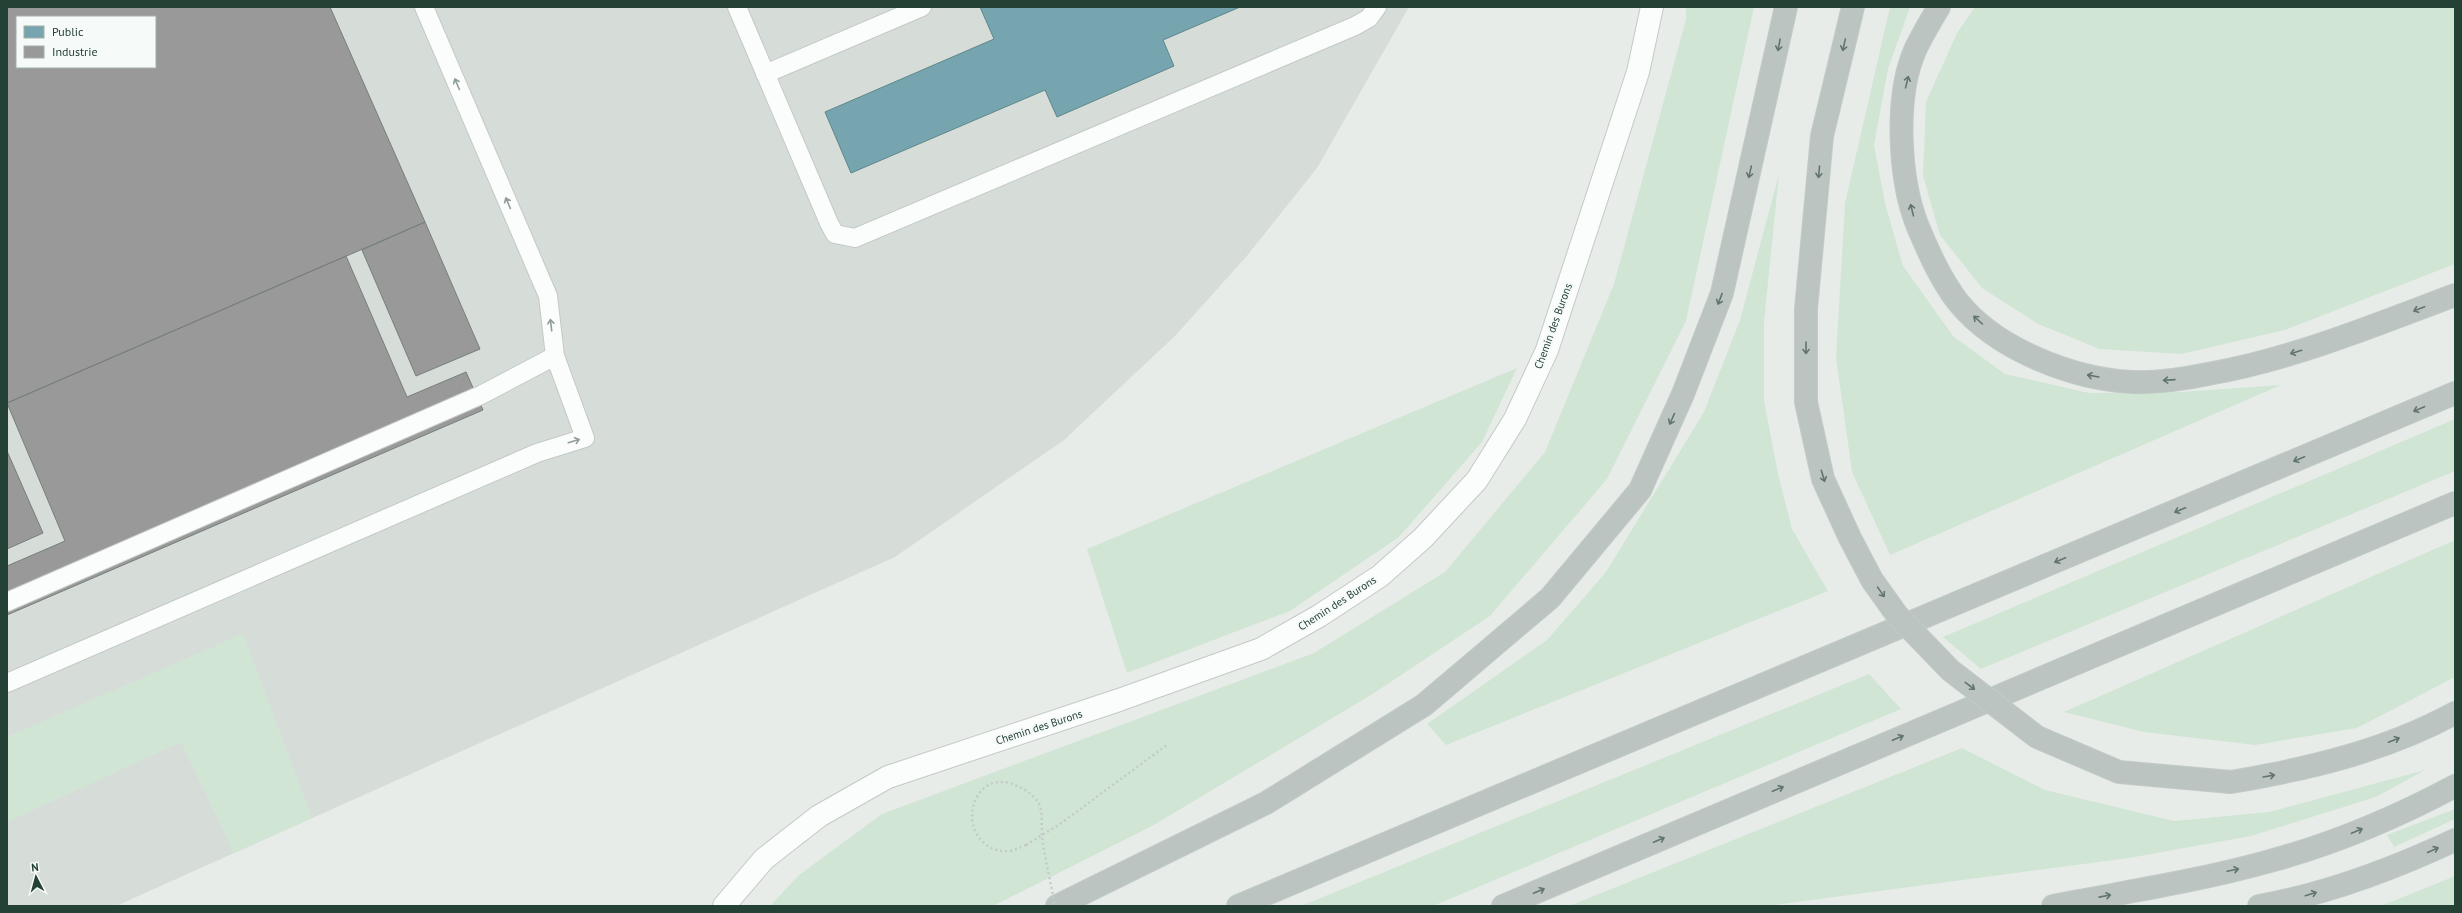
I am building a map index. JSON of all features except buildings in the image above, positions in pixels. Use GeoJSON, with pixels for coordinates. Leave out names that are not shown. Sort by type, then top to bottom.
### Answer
{"type":"FeatureCollection","features":[{"type":"Feature","properties":{"kind":"highway"},"geometry":{"type":"LineString","coordinates":[[1056,906],[1266,803],[1424,705],[1550,598],[1640,490],[1683,394],[1722,293],[1786,7]]}},
{"type":"Feature","properties":{"kind":"highway"},"geometry":{"type":"LineString","coordinates":[[1853,7],[1822,136],[1806,309],[1806,402],[1824,479],[1850,538],[1872,580],[1897,615],[1950,670],[2037,737],[2119,772],[2231,782],[2297,771],[2359,753],[2437,723],[2455,713]]}},
{"type":"Feature","properties":{"kind":"highway"},"geometry":{"type":"LineString","coordinates":[[1939,7],[1915,50],[1903,98],[1902,148],[1912,212],[1930,257],[1959,303],[1996,337],[2032,357],[2084,374],[2132,382],[2183,379],[2247,367],[2311,347],[2455,295]]}},
{"type":"Feature","properties":{"kind":"highway"},"geometry":{"type":"LineString","coordinates":[[1238,906],[2455,394]]}},
{"type":"Feature","properties":{"kind":"highway"},"geometry":{"type":"LineString","coordinates":[[1503,906],[2455,503]]}},
{"type":"Feature","properties":{"kind":"highway"},"geometry":{"type":"LineString","coordinates":[[2053,906],[2270,861],[2345,836],[2431,799],[2455,786]]}},
{"type":"Feature","properties":{"kind":"highway"},"geometry":{"type":"LineString","coordinates":[[2259,906],[2291,901],[2366,877],[2455,840]]}},
{"type":"Feature","properties":{"kind":"street","name":"Chemin des Burons"},"geometry":{"type":"LineString","coordinates":[[724,906],[764,859],[819,816],[888,777],[1119,700],[1261,649],[1319,616],[1380,576],[1423,538],[1477,480],[1515,420],[1547,350],[1638,72],[1652,7]]}},
{"type":"Feature","properties":{"kind":"lane"},"geometry":{"type":"LineString","coordinates":[[7,683],[536,453],[585,438],[555,356],[548,296],[424,7]]}},
{"type":"Feature","properties":{"kind":"lane"},"geometry":{"type":"LineString","coordinates":[[737,7],[829,223],[835,234],[855,238],[1355,26],[1369,18],[1377,7]]}},
{"type":"Feature","properties":{"kind":"lane"},"geometry":{"type":"LineString","coordinates":[[765,74],[922,7]]}},
{"type":"Feature","properties":{"kind":"lane"},"geometry":{"type":"LineString","coordinates":[[7,602],[481,394],[555,356]]}},
{"type":"Feature","properties":{"kind":"path"},"geometry":{"type":"LineString","coordinates":[[1056,906],[1042,837],[1040,807],[1032,794],[1009,782],[996,783],[983,788],[972,807],[972,821],[981,841],[1000,851],[1009,851],[1026,845],[1060,824],[1166,745]]}},
{"type":"Feature","properties":{"kind":"shaded area"},"geometry":{"type":"Polygon","coordinates":[[[7,7],[1409,7],[1317,168],[1246,257],[1176,335],[1064,440],[895,557],[116,906],[7,906],[7,7]]]}},
{"type":"Feature","properties":{"kind":"green space"},"geometry":{"type":"Polygon","coordinates":[[[1686,7],[1754,7],[1686,321],[1607,479],[1490,616],[1371,695],[1152,826],[993,906],[770,906],[799,875],[882,814],[1314,653],[1445,572],[1545,452],[1614,284],[1686,19],[1686,7]]]}},
{"type":"Feature","properties":{"kind":"green space"},"geometry":{"type":"Polygon","coordinates":[[[1890,7],[1910,7],[1888,69],[1874,145],[1885,203],[1903,266],[1953,336],[2005,374],[2089,393],[2180,392],[2281,385],[1890,555],[1852,472],[1836,358],[1845,203],[1890,7]]]}},
{"type":"Feature","properties":{"kind":"green space"},"geometry":{"type":"Polygon","coordinates":[[[1975,7],[2455,7],[2455,264],[2285,330],[2181,354],[2100,349],[2038,324],[1982,288],[1940,235],[1923,176],[1926,102],[1957,33],[1975,7]]]}},
{"type":"Feature","properties":{"kind":"green space"},"geometry":{"type":"Polygon","coordinates":[[[1779,174],[1764,323],[1764,400],[1778,474],[1792,529],[1828,591],[1446,745],[1427,724],[1547,640],[1606,572],[1704,412],[1740,320],[1779,174]]]}},
{"type":"Feature","properties":{"kind":"green space"},"geometry":{"type":"Polygon","coordinates":[[[1517,368],[1482,442],[1399,537],[1290,611],[1127,673],[1087,549],[1517,368]]]}},
{"type":"Feature","properties":{"kind":"green space"},"geometry":{"type":"Polygon","coordinates":[[[2455,419],[2455,471],[1981,669],[1943,637],[2455,419]]]}},
{"type":"Feature","properties":{"kind":"green space"},"geometry":{"type":"Polygon","coordinates":[[[2455,540],[2455,677],[2357,728],[2255,745],[2144,732],[2064,712],[2455,540]]]}},
{"type":"Feature","properties":{"kind":"green space"},"geometry":{"type":"Polygon","coordinates":[[[243,634],[312,818],[234,853],[181,742],[7,822],[7,737],[243,634]]]}},
{"type":"Feature","properties":{"kind":"green space"},"geometry":{"type":"Polygon","coordinates":[[[1869,674],[1901,709],[1433,906],[1301,906],[1869,674]]]}},
{"type":"Feature","properties":{"kind":"green space"},"geometry":{"type":"Polygon","coordinates":[[[1962,748],[2045,790],[2174,821],[2269,812],[2425,770],[2376,797],[2251,836],[2129,858],[1766,906],[1569,906],[1962,748]]]}},
{"type":"Feature","properties":{"kind":"green space"},"geometry":{"type":"Polygon","coordinates":[[[2455,809],[2455,819],[2394,847],[2387,835],[2455,809]]]}},
{"type":"Feature","properties":{"kind":"green space"},"geometry":{"type":"Polygon","coordinates":[[[2455,876],[2455,906],[2381,906],[2455,876]]]}}]}
